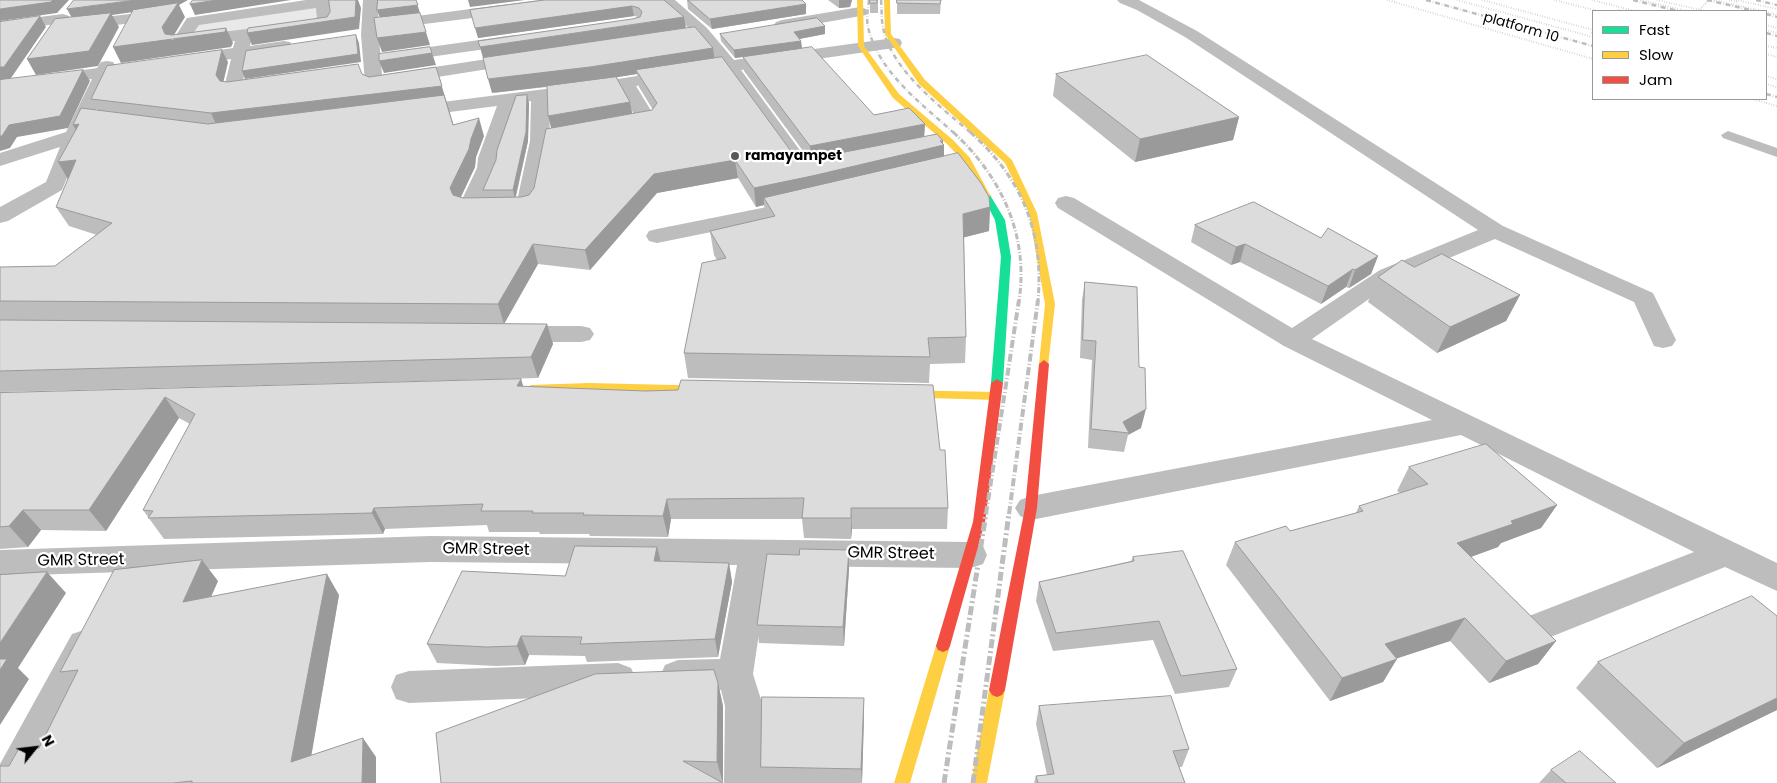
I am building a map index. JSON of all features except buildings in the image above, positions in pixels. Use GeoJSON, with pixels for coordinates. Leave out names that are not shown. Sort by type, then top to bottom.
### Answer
{"type":"FeatureCollection","features":[{"type":"Feature","properties":{"kind":"street"},"geometry":{"type":"LineString","coordinates":[[370,0],[374,82],[539,57]]}},
{"type":"Feature","properties":{"kind":"street"},"geometry":{"type":"LineString","coordinates":[[349,37],[370,30],[545,4],[560,0]]}},
{"type":"Feature","properties":{"kind":"street"},"geometry":{"type":"LineString","coordinates":[[779,10],[845,0]]}},
{"type":"Feature","properties":{"kind":"street"},"geometry":{"type":"LineString","coordinates":[[887,0],[888,34],[922,82],[1008,162],[1029,217],[1050,304],[1031,508],[979,783]]}},
{"type":"Feature","properties":{"kind":"street"},"geometry":{"type":"LineString","coordinates":[[1125,0],[1143,7],[1191,34],[1495,231],[1644,298],[1663,340]]}},
{"type":"Feature","properties":{"kind":"street"},"geometry":{"type":"LineString","coordinates":[[324,2],[325,24],[179,43],[193,20],[253,6],[324,2]]}},
{"type":"Feature","properties":{"kind":"street"},"geometry":{"type":"LineString","coordinates":[[0,26],[133,18],[187,11],[192,5]]}},
{"type":"Feature","properties":{"kind":"street"},"geometry":{"type":"LineString","coordinates":[[764,27],[860,6],[860,46],[896,96],[950,142],[970,162],[1004,220],[1006,258],[996,396],[979,522],[971,555],[902,783]]}},
{"type":"Feature","properties":{"kind":"street"},"geometry":{"type":"LineString","coordinates":[[0,160],[74,136],[92,119],[104,72],[133,18]]}},
{"type":"Feature","properties":{"kind":"street"},"geometry":{"type":"LineString","coordinates":[[688,19],[726,34]]}},
{"type":"Feature","properties":{"kind":"street"},"geometry":{"type":"LineString","coordinates":[[688,19],[730,66],[805,171],[844,163]]}},
{"type":"Feature","properties":{"kind":"street"},"geometry":{"type":"LineString","coordinates":[[244,34],[234,88],[280,81]]}},
{"type":"Feature","properties":{"kind":"street"},"geometry":{"type":"LineString","coordinates":[[354,70],[373,64],[528,38]]}},
{"type":"Feature","properties":{"kind":"street"},"geometry":{"type":"LineString","coordinates":[[392,113],[540,95],[860,46],[894,43]]}},
{"type":"Feature","properties":{"kind":"street"},"geometry":{"type":"LineString","coordinates":[[172,62],[300,44]]}},
{"type":"Feature","properties":{"kind":"street"},"geometry":{"type":"LineString","coordinates":[[0,87],[153,65]]}},
{"type":"Feature","properties":{"kind":"street"},"geometry":{"type":"LineString","coordinates":[[18,84],[29,68]]}},
{"type":"Feature","properties":{"kind":"street"},"geometry":{"type":"LineString","coordinates":[[609,129],[648,122],[625,83]]}},
{"type":"Feature","properties":{"kind":"street"},"geometry":{"type":"LineString","coordinates":[[509,99],[488,158],[487,168],[469,208],[526,207],[550,139],[540,95]]}},
{"type":"Feature","properties":{"kind":"street"},"geometry":{"type":"LineString","coordinates":[[0,216],[55,186],[74,136]]}},
{"type":"Feature","properties":{"kind":"street"},"geometry":{"type":"LineString","coordinates":[[931,146],[950,142]]}},
{"type":"Feature","properties":{"kind":"street"},"geometry":{"type":"LineString","coordinates":[[970,162],[999,153]]}},
{"type":"Feature","properties":{"kind":"street"},"geometry":{"type":"LineString","coordinates":[[657,236],[731,223],[824,203]]}},
{"type":"Feature","properties":{"kind":"street"},"geometry":{"type":"LineString","coordinates":[[1066,203],[1293,340],[1777,578]]}},
{"type":"Feature","properties":{"kind":"street"},"geometry":{"type":"LineString","coordinates":[[1293,340],[1388,274],[1495,231]]}},
{"type":"Feature","properties":{"kind":"street"},"geometry":{"type":"LineString","coordinates":[[493,334],[581,334]]}},
{"type":"Feature","properties":{"kind":"street"},"geometry":{"type":"LineString","coordinates":[[519,389],[589,387],[728,390]]}},
{"type":"Feature","properties":{"kind":"street"},"geometry":{"type":"LineString","coordinates":[[887,394],[996,396]]}},
{"type":"Feature","properties":{"kind":"street"},"geometry":{"type":"LineString","coordinates":[[1031,508],[1464,424]]}},
{"type":"Feature","properties":{"kind":"street","name":"GMR Street"},"geometry":{"type":"LineString","coordinates":[[0,563],[430,549],[971,555]]}},
{"type":"Feature","properties":{"kind":"street"},"geometry":{"type":"LineString","coordinates":[[744,783],[744,706],[735,674],[755,553]]}},
{"type":"Feature","properties":{"kind":"street"},"geometry":{"type":"LineString","coordinates":[[1541,626],[1727,553]]}},
{"type":"Feature","properties":{"kind":"street"},"geometry":{"type":"LineString","coordinates":[[11,783],[128,560]]}},
{"type":"Feature","properties":{"kind":"street"},"geometry":{"type":"LineString","coordinates":[[409,687],[735,674]]}},
{"type":"Feature","properties":{"kind":"lane"},"geometry":{"type":"LineString","coordinates":[[1728,135],[1777,152]]}},
{"type":"Feature","properties":{"kind":"path","name":"platform 10"},"geometry":{"type":"LineString","coordinates":[[1387,0],[1592,57]]}},
{"type":"Feature","properties":{"kind":"path"},"geometry":{"type":"LineString","coordinates":[[1457,0],[1592,37]]}},
{"type":"Feature","properties":{"kind":"path"},"geometry":{"type":"LineString","coordinates":[[1482,0],[1592,32]]}},
{"type":"Feature","properties":{"kind":"path"},"geometry":{"type":"LineString","coordinates":[[1554,0],[1594,10]]}},
{"type":"Feature","properties":{"kind":"path"},"geometry":{"type":"LineString","coordinates":[[1592,0],[1618,9]]}},
{"type":"Feature","properties":{"kind":"path"},"geometry":{"type":"LineString","coordinates":[[1641,0],[1683,10]]}},
{"type":"Feature","properties":{"kind":"path"},"geometry":{"type":"LineString","coordinates":[[1658,0],[1695,10]]}},
{"type":"Feature","properties":{"kind":"path"},"geometry":{"type":"LineString","coordinates":[[1662,0],[1705,10]]}},
{"type":"Feature","properties":{"kind":"path"},"geometry":{"type":"LineString","coordinates":[[1700,10],[1709,0]]}},
{"type":"Feature","properties":{"kind":"path"},"geometry":{"type":"LineString","coordinates":[[1714,0],[1759,10]]}},
{"type":"Feature","properties":{"kind":"path"},"geometry":{"type":"LineString","coordinates":[[1729,0],[1761,10]]}},
{"type":"Feature","properties":{"kind":"path"},"geometry":{"type":"LineString","coordinates":[[1736,0],[1777,10]]}},
{"type":"Feature","properties":{"kind":"path"},"geometry":{"type":"LineString","coordinates":[[1587,36],[1592,33]]}},
{"type":"Feature","properties":{"kind":"path"},"geometry":{"type":"LineString","coordinates":[[1756,100],[1777,106]]}},
{"type":"Feature","properties":{"kind":"shaded area"},"geometry":{"type":"Polygon","coordinates":[[[320,4],[320,23],[185,41],[197,21],[320,4]]]}},
{"type":"Feature","properties":{"kind":"railway"},"geometry":{"type":"LineString","coordinates":[[869,0],[868,27],[873,43],[881,58],[891,73],[915,99],[954,133]]}},
{"type":"Feature","properties":{"kind":"railway"},"geometry":{"type":"LineString","coordinates":[[881,0],[883,27],[895,58],[918,86],[971,133]]}},
{"type":"Feature","properties":{"kind":"railway"},"geometry":{"type":"LineString","coordinates":[[1426,0],[1592,46]]}},
{"type":"Feature","properties":{"kind":"railway"},"geometry":{"type":"LineString","coordinates":[[1633,0],[1674,10]]}},
{"type":"Feature","properties":{"kind":"railway"},"geometry":{"type":"LineString","coordinates":[[1707,0],[1751,10]]}},
{"type":"Feature","properties":{"kind":"railway"},"geometry":{"type":"LineString","coordinates":[[1756,0],[1777,5]]}},
{"type":"Feature","properties":{"kind":"railway"},"geometry":{"type":"LineString","coordinates":[[1767,14],[1777,17]]}},
{"type":"Feature","properties":{"kind":"railway"},"geometry":{"type":"LineString","coordinates":[[1767,33],[1777,36]]}},
{"type":"Feature","properties":{"kind":"railway"},"geometry":{"type":"LineString","coordinates":[[1767,94],[1777,97]]}},
{"type":"Feature","properties":{"kind":"railway"},"geometry":{"type":"LineString","coordinates":[[954,133],[985,168],[998,187],[1008,208],[1020,253],[1019,301]]}},
{"type":"Feature","properties":{"kind":"railway"},"geometry":{"type":"LineString","coordinates":[[971,133],[1003,168],[1016,187],[1026,208],[1033,229],[1037,252],[1039,276],[1038,301]]}},
{"type":"Feature","properties":{"kind":"railway"},"geometry":{"type":"LineString","coordinates":[[986,514],[1019,300]]}},
{"type":"Feature","properties":{"kind":"railway"},"geometry":{"type":"LineString","coordinates":[[1009,514],[1038,300]]}},
{"type":"Feature","properties":{"kind":"railway"},"geometry":{"type":"LineString","coordinates":[[944,783],[986,513]]}},
{"type":"Feature","properties":{"kind":"railway"},"geometry":{"type":"LineString","coordinates":[[973,783],[1009,513]]}},
{"type":"Feature","properties":{"kind":"traffic: fast"},"geometry":{"type":"LineString","coordinates":[[986,195],[1000,220],[1006,257],[997,383]]}},
{"type":"Feature","properties":{"kind":"traffic: slow"},"geometry":{"type":"LineString","coordinates":[[860,0],[861,46],[896,96],[950,142],[967,160],[986,195]]}},
{"type":"Feature","properties":{"kind":"traffic: slow"},"geometry":{"type":"LineString","coordinates":[[887,0],[888,34],[922,82],[1009,162],[1033,213],[1050,304],[1044,364]]}},
{"type":"Feature","properties":{"kind":"traffic: slow"},"geometry":{"type":"LineString","coordinates":[[531,389],[589,387],[716,390]]}},
{"type":"Feature","properties":{"kind":"traffic: slow"},"geometry":{"type":"LineString","coordinates":[[896,394],[996,396]]}},
{"type":"Feature","properties":{"kind":"traffic: slow"},"geometry":{"type":"LineString","coordinates":[[902,783],[943,646]]}},
{"type":"Feature","properties":{"kind":"traffic: slow"},"geometry":{"type":"LineString","coordinates":[[979,783],[997,690]]}},
{"type":"Feature","properties":{"kind":"traffic: jam"},"geometry":{"type":"LineString","coordinates":[[997,690],[1031,508],[1044,364]]}},
{"type":"Feature","properties":{"kind":"traffic: jam"},"geometry":{"type":"LineString","coordinates":[[943,646],[979,522],[997,383]]}},
{"type":"Feature","properties":{"kind":"place","name":"ramayampet"},"geometry":{"type":"Point","coordinates":[735,156]}}]}
